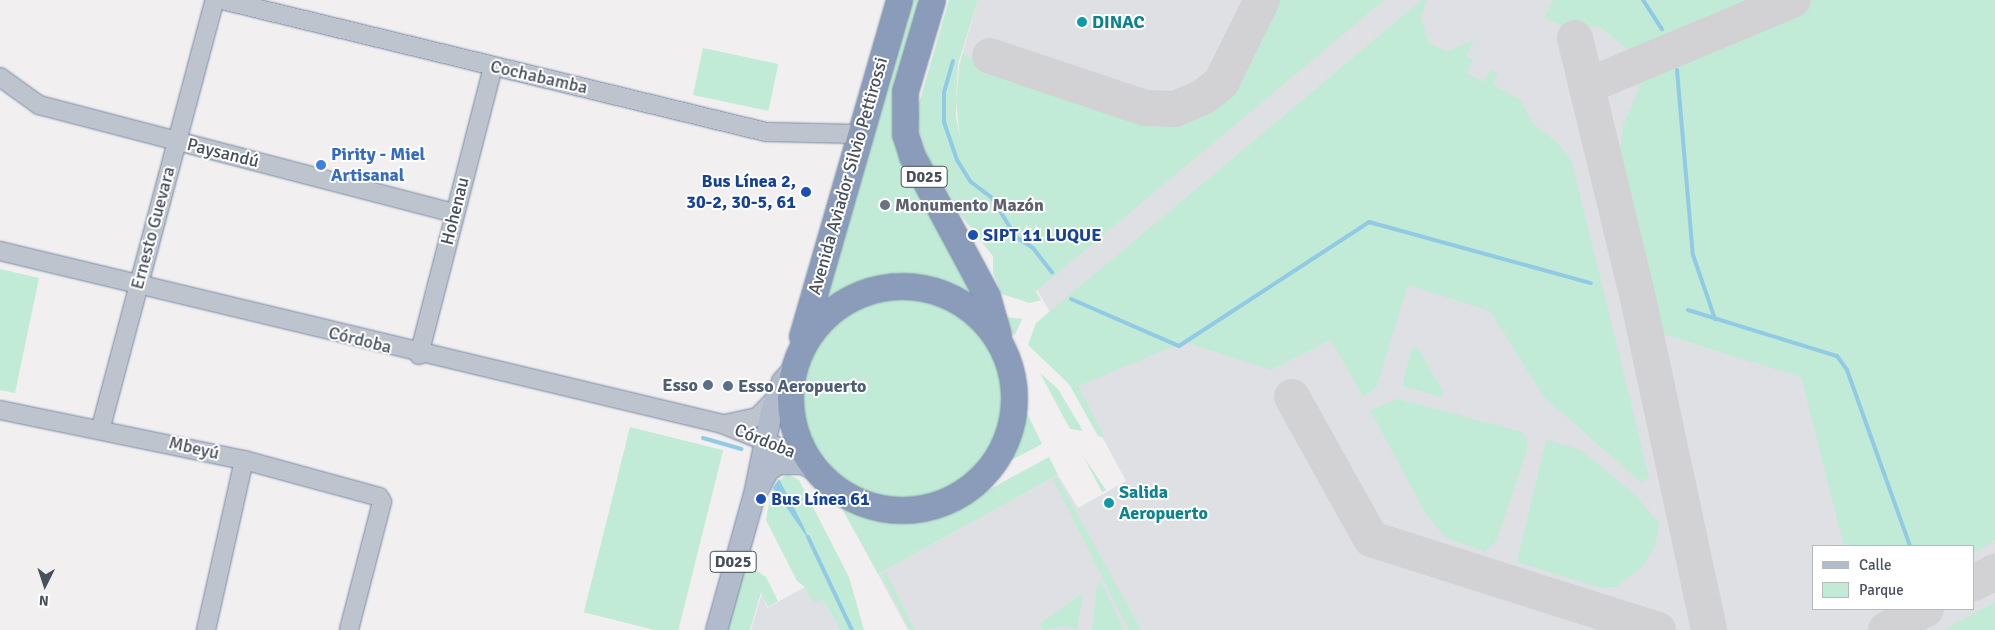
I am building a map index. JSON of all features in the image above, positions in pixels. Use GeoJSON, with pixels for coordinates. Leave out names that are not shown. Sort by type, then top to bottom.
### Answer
{"type":"FeatureCollection","features":[{"type":"Feature","properties":{"kind":"highway","name":"Avenida Aviador Silvio Pettirossi"},"geometry":{"type":"LineString","coordinates":[[795,361],[899,0]]}},
{"type":"Feature","properties":{"kind":"highway","name":"Avenida Aviador Silvio Pettirossi"},"geometry":{"type":"LineString","coordinates":[[932,0],[906,91],[905,134],[912,156],[987,296],[1001,344]]}},
{"type":"Feature","properties":{"kind":"highway","name":"D025"},"geometry":{"type":"LineString","coordinates":[[904,286],[934,290],[961,302],[984,321],[1001,344],[1014,382],[1009,432],[999,456],[963,492],[913,510],[886,509],[837,490],[811,464],[791,421],[795,361],[823,317],[847,300],[875,289],[904,286]]}},
{"type":"Feature","properties":{"kind":"main road","name":"Avenida Aviador Silvio Pettirossi"},"geometry":{"type":"LineString","coordinates":[[716,630],[754,494],[764,439],[775,399],[782,381],[795,361]]}},
{"type":"Feature","properties":{"kind":"main road","name":"Avenida Aviador Silvio Pettirossi"},"geometry":{"type":"LineString","coordinates":[[754,494],[768,469],[779,463],[811,464]]}},
{"type":"Feature","properties":{"kind":"street","name":"Ernesto Guevara"},"geometry":{"type":"LineString","coordinates":[[101,427],[215,0]]}},
{"type":"Feature","properties":{"kind":"street","name":"Cochabamba"},"geometry":{"type":"LineString","coordinates":[[222,0],[766,132],[860,134]]}},
{"type":"Feature","properties":{"kind":"street","name":"Hohenau"},"geometry":{"type":"LineString","coordinates":[[418,355],[493,67]]}},
{"type":"Feature","properties":{"kind":"street","name":"Paysandú"},"geometry":{"type":"LineString","coordinates":[[0,77],[40,105],[454,213]]}},
{"type":"Feature","properties":{"kind":"street","name":"Córdoba"},"geometry":{"type":"LineString","coordinates":[[0,251],[139,284],[418,355],[722,424],[764,439],[811,464]]}},
{"type":"Feature","properties":{"kind":"street","name":"Córdoba"},"geometry":{"type":"LineString","coordinates":[[722,424],[757,418],[775,399]]}},
{"type":"Feature","properties":{"kind":"street","name":"Mbeyú"},"geometry":{"type":"LineString","coordinates":[[0,410],[101,427],[244,460],[376,496],[382,502],[349,630]]}},
{"type":"Feature","properties":{"kind":"street"},"geometry":{"type":"LineString","coordinates":[[206,630],[244,460]]}},
{"type":"Feature","properties":{"kind":"shaded area"},"geometry":{"type":"Polygon","coordinates":[[[978,0],[1995,0],[1995,630],[908,630],[878,574],[1058,475],[1078,508],[1126,481],[1040,321],[1050,312],[969,172],[956,101],[959,65],[978,0]]]}},
{"type":"Feature","properties":{"kind":"shaded area"},"geometry":{"type":"Polygon","coordinates":[[[805,587],[823,599],[840,630],[751,630],[762,593],[767,608],[805,587]]]}},
{"type":"Feature","properties":{"kind":"green space"},"geometry":{"type":"Polygon","coordinates":[[[907,0],[923,0],[896,93],[978,302],[937,281],[899,277],[854,287],[816,314],[907,0]]]}},
{"type":"Feature","properties":{"kind":"green space"},"geometry":{"type":"Polygon","coordinates":[[[949,0],[978,0],[958,64],[956,101],[962,54],[1015,76],[1167,124],[1214,101],[1235,78],[1272,0],[1384,0],[1036,291],[1033,286],[1041,300],[1030,303],[1002,294],[993,273],[993,256],[960,214],[927,156],[918,126],[918,107],[949,0]],[[956,101],[956,117],[960,139],[956,101]]]}},
{"type":"Feature","properties":{"kind":"green space"},"geometry":{"type":"Polygon","coordinates":[[[1422,0],[1427,0],[1421,17],[1429,43],[1446,51],[1474,40],[1466,56],[1473,60],[1467,73],[1484,82],[1491,69],[1498,73],[1493,85],[1520,99],[1532,123],[1559,144],[1572,162],[1649,477],[1642,483],[1544,397],[1490,311],[1408,285],[1377,386],[1363,397],[1331,340],[1271,370],[1184,342],[1078,386],[1105,438],[1098,436],[1069,384],[1028,345],[1036,323],[1422,0]]]}},
{"type":"Feature","properties":{"kind":"green space"},"geometry":{"type":"Polygon","coordinates":[[[1553,0],[1758,0],[1630,51],[1600,27],[1561,25],[1544,18],[1553,0]]]}},
{"type":"Feature","properties":{"kind":"green space"},"geometry":{"type":"Polygon","coordinates":[[[1804,0],[1995,0],[1995,540],[1975,552],[1975,545],[1844,545],[1801,377],[1663,334],[1620,152],[1623,125],[1639,89],[1638,73],[1804,0]]]}},
{"type":"Feature","properties":{"kind":"green space"},"geometry":{"type":"Polygon","coordinates":[[[703,48],[778,64],[768,111],[693,95],[703,48]]]}},
{"type":"Feature","properties":{"kind":"green space"},"geometry":{"type":"Polygon","coordinates":[[[0,269],[39,278],[15,393],[0,390],[0,269]]]}},
{"type":"Feature","properties":{"kind":"green space"},"geometry":{"type":"Polygon","coordinates":[[[903,295],[923,297],[952,307],[969,319],[983,333],[999,359],[1005,379],[1007,399],[1005,419],[995,448],[983,465],[969,479],[943,495],[923,501],[903,503],[883,501],[854,491],[837,479],[823,465],[807,439],[801,419],[799,399],[801,379],[811,350],[823,333],[837,319],[863,303],[883,297],[903,295]]]}},
{"type":"Feature","properties":{"kind":"green space"},"geometry":{"type":"Polygon","coordinates":[[[1005,317],[1022,319],[1015,335],[1013,334],[1005,317]]]}},
{"type":"Feature","properties":{"kind":"green space"},"geometry":{"type":"Polygon","coordinates":[[[1417,347],[1444,393],[1441,397],[1402,386],[1411,351],[1417,347]]]}},
{"type":"Feature","properties":{"kind":"green space"},"geometry":{"type":"Polygon","coordinates":[[[1040,373],[1058,389],[1083,431],[1070,429],[1040,373]]]}},
{"type":"Feature","properties":{"kind":"green space"},"geometry":{"type":"Polygon","coordinates":[[[1398,399],[1522,432],[1527,438],[1527,450],[1497,540],[1485,552],[1445,537],[1426,514],[1370,410],[1398,399]]]}},
{"type":"Feature","properties":{"kind":"green space"},"geometry":{"type":"Polygon","coordinates":[[[1023,405],[1042,444],[1002,465],[1019,435],[1023,405]]]}},
{"type":"Feature","properties":{"kind":"green space"},"geometry":{"type":"Polygon","coordinates":[[[630,427],[723,450],[678,630],[655,630],[584,612],[630,427]]]}},
{"type":"Feature","properties":{"kind":"green space"},"geometry":{"type":"Polygon","coordinates":[[[1546,440],[1581,450],[1633,493],[1659,523],[1655,546],[1643,566],[1616,587],[1601,588],[1517,562],[1546,440]]]}},
{"type":"Feature","properties":{"kind":"green space"},"geometry":{"type":"Polygon","coordinates":[[[1083,456],[1106,490],[1102,492],[1083,456]]]}},
{"type":"Feature","properties":{"kind":"green space"},"geometry":{"type":"Polygon","coordinates":[[[1049,457],[1058,475],[878,574],[840,505],[889,518],[930,516],[970,500],[1049,457]]]}},
{"type":"Feature","properties":{"kind":"green space"},"geometry":{"type":"Polygon","coordinates":[[[787,474],[799,480],[849,577],[864,630],[840,630],[823,599],[809,605],[813,602],[805,587],[797,581],[766,520],[772,488],[787,474]]]}},
{"type":"Feature","properties":{"kind":"green space"},"geometry":{"type":"Polygon","coordinates":[[[1057,477],[1141,630],[1129,630],[1053,479],[1057,477]]]}},
{"type":"Feature","properties":{"kind":"green space"},"geometry":{"type":"Polygon","coordinates":[[[745,563],[766,577],[778,601],[768,607],[761,592],[750,630],[725,630],[745,563]]]}},
{"type":"Feature","properties":{"kind":"green space"},"geometry":{"type":"Polygon","coordinates":[[[886,572],[915,630],[910,630],[881,575],[886,572]]]}},
{"type":"Feature","properties":{"kind":"green space"},"geometry":{"type":"Polygon","coordinates":[[[1102,583],[1124,630],[1092,630],[1097,585],[1102,583]]]}},
{"type":"Feature","properties":{"kind":"green space"},"geometry":{"type":"Polygon","coordinates":[[[1083,593],[1077,630],[1066,626],[1044,630],[1040,624],[1083,593]]]}},
{"type":"Feature","properties":{"kind":"green space"},"geometry":{"type":"Polygon","coordinates":[[[1995,602],[1995,630],[1944,630],[1995,602]]]}},
{"type":"Feature","properties":{"kind":"water"},"geometry":{"type":"Polygon","coordinates":[[[779,479],[803,525],[809,540],[773,488],[779,479]]]}},
{"type":"Feature","properties":{"kind":"waterway"},"geometry":{"type":"LineString","coordinates":[[1643,0],[1662,29]]}},
{"type":"Feature","properties":{"kind":"waterway"},"geometry":{"type":"LineString","coordinates":[[953,61],[944,92],[944,122],[957,160],[971,182],[992,198],[1016,237],[1033,248],[1052,272]]}},
{"type":"Feature","properties":{"kind":"waterway"},"geometry":{"type":"LineString","coordinates":[[1677,70],[1693,255],[1715,319]]}},
{"type":"Feature","properties":{"kind":"waterway"},"geometry":{"type":"LineString","coordinates":[[1071,299],[1179,346],[1369,222],[1591,283]]}},
{"type":"Feature","properties":{"kind":"waterway"},"geometry":{"type":"LineString","coordinates":[[1688,310],[1837,356],[1847,370],[1910,545]]}},
{"type":"Feature","properties":{"kind":"waterway"},"geometry":{"type":"LineString","coordinates":[[703,438],[741,449]]}},
{"type":"Feature","properties":{"kind":"waterway"},"geometry":{"type":"LineString","coordinates":[[808,537],[852,630]]}},
{"type":"Feature","properties":{"kind":"taxiway"},"geometry":{"type":"LineString","coordinates":[[990,56],[1145,108],[1175,109],[1203,97],[1221,83],[1262,0]]}},
{"type":"Feature","properties":{"kind":"taxiway"},"geometry":{"type":"LineString","coordinates":[[1587,86],[1793,0]]}},
{"type":"Feature","properties":{"kind":"taxiway"},"geometry":{"type":"LineString","coordinates":[[1575,38],[1639,303],[1709,630]]}},
{"type":"Feature","properties":{"kind":"taxiway"},"geometry":{"type":"LineString","coordinates":[[1292,397],[1371,539],[1658,630]]}},
{"type":"Feature","properties":{"kind":"taxiway"},"geometry":{"type":"LineString","coordinates":[[1975,582],[1995,572]]}},
{"type":"Feature","properties":{"kind":"taxiway"},"geometry":{"type":"LineString","coordinates":[[1886,630],[1924,610]]}},
{"type":"Feature","properties":{"kind":"place","name":"DINAC"},"geometry":{"type":"Point","coordinates":[1082,22]}},
{"type":"Feature","properties":{"kind":"place","name":"Pirity - Miel Artisanal"},"geometry":{"type":"Point","coordinates":[321,165]}},
{"type":"Feature","properties":{"kind":"place","name":"Bus Línea 2, 30-2, 30-5, 61"},"geometry":{"type":"Point","coordinates":[806,192]}},
{"type":"Feature","properties":{"kind":"place","name":"Monumento Mazón"},"geometry":{"type":"Point","coordinates":[885,205]}},
{"type":"Feature","properties":{"kind":"place","name":"SIPT 11 LUQUE"},"geometry":{"type":"Point","coordinates":[973,235]}},
{"type":"Feature","properties":{"kind":"place","name":"Esso"},"geometry":{"type":"Point","coordinates":[708,385]}},
{"type":"Feature","properties":{"kind":"place","name":"Esso Aeropuerto"},"geometry":{"type":"Point","coordinates":[728,386]}},
{"type":"Feature","properties":{"kind":"place","name":"Bus Línea 61"},"geometry":{"type":"Point","coordinates":[761,499]}},
{"type":"Feature","properties":{"kind":"place","name":"Salida Aeropuerto"},"geometry":{"type":"Point","coordinates":[1109,503]}}]}
